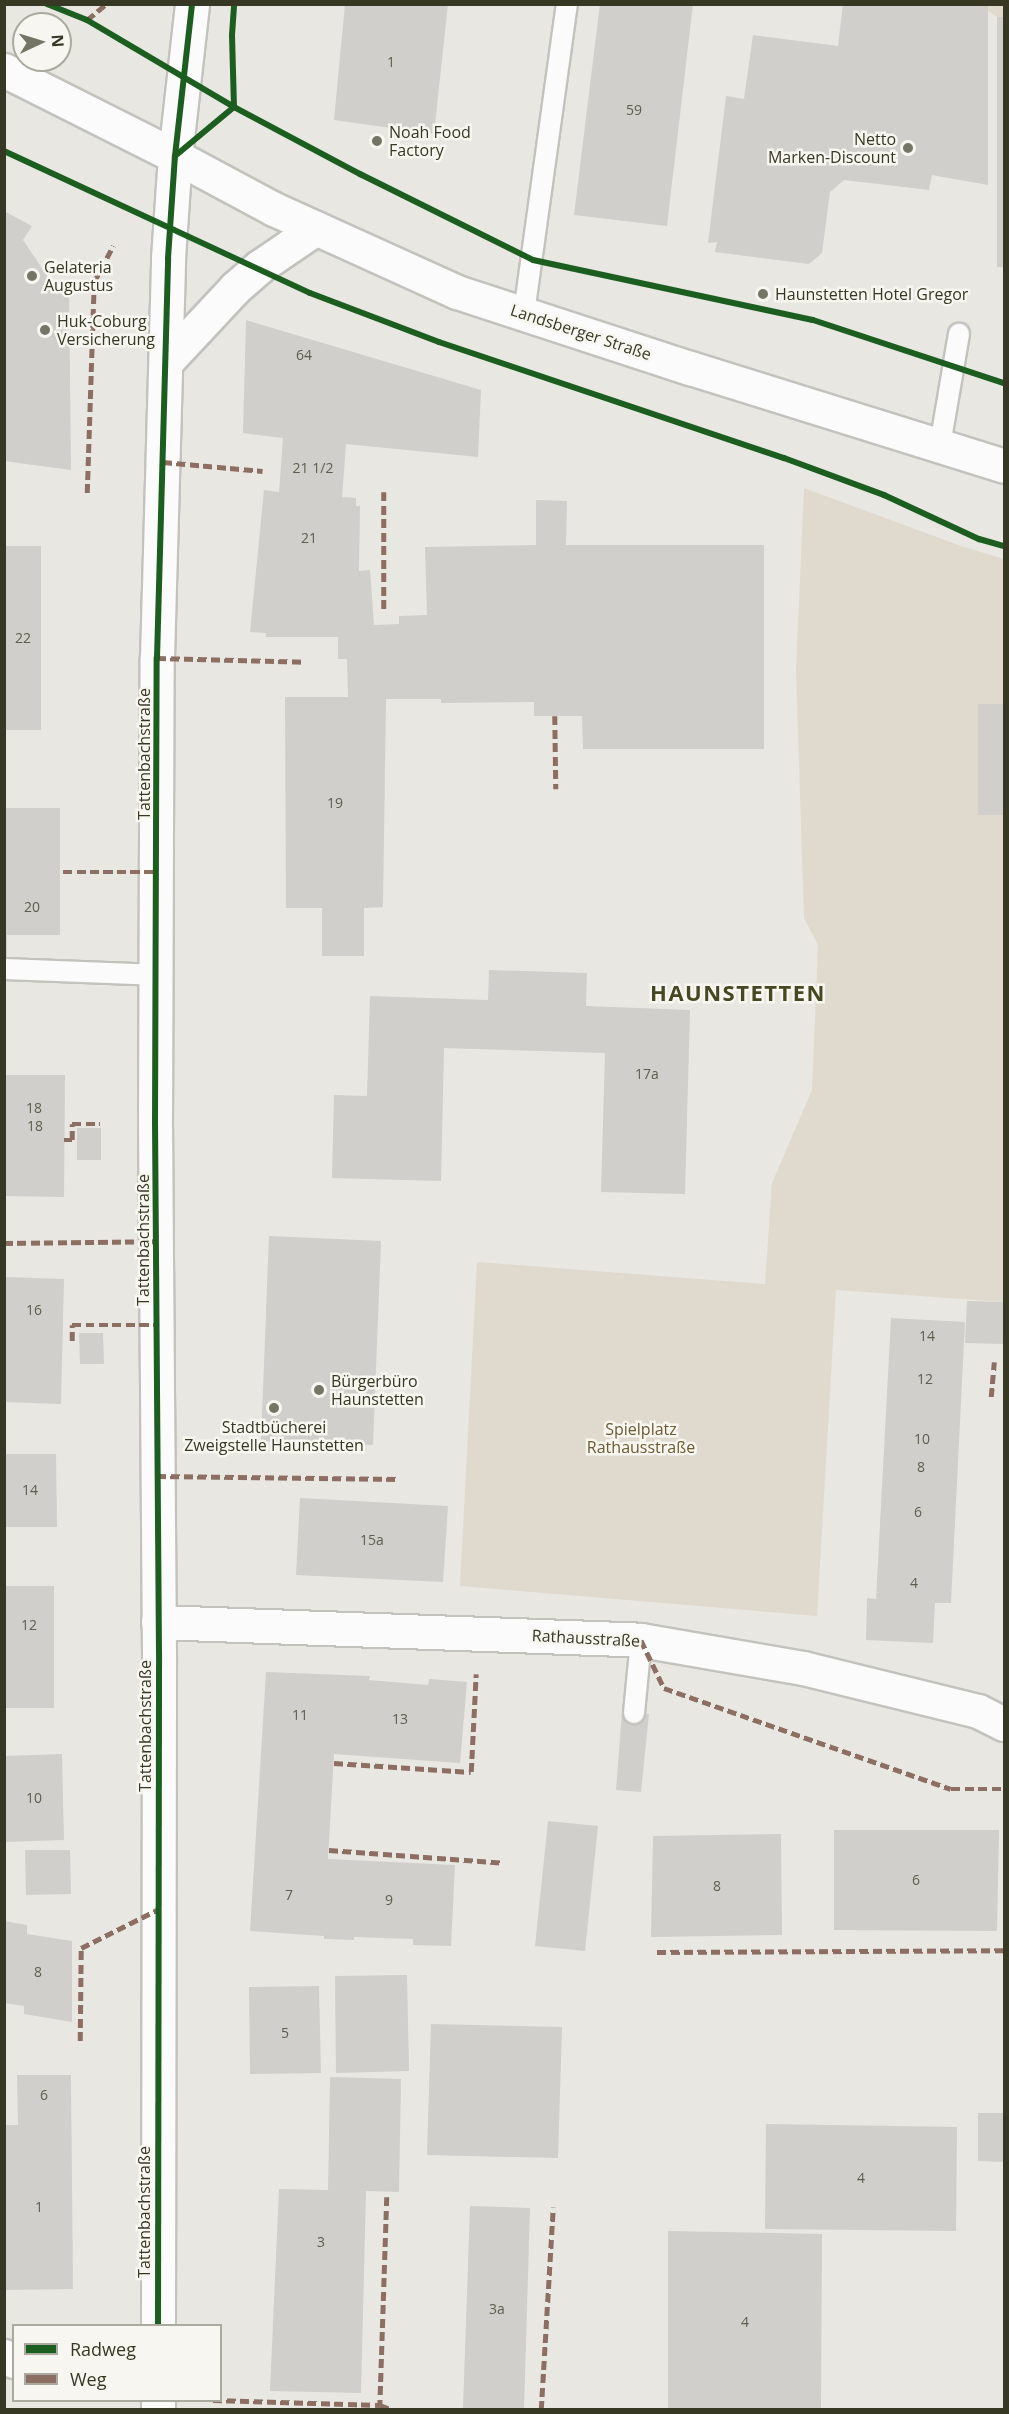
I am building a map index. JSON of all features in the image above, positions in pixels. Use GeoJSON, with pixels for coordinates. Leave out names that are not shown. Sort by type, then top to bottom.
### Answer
{"type":"FeatureCollection","features":[{"type":"Feature","properties":{"kind":"street","name":"Tattenbachstraße"},"geometry":{"type":"LineString","coordinates":[[158,2324],[158,658],[168,258],[175,156],[192,4]]}},
{"type":"Feature","properties":{"kind":"street","name":"Landsberger Straße"},"geometry":{"type":"LineString","coordinates":[[4,70],[175,156],[274,209],[457,292],[690,368],[1005,466]]}},
{"type":"Feature","properties":{"kind":"street"},"geometry":{"type":"LineString","coordinates":[[166,362],[235,288],[259,267],[316,228]]}},
{"type":"Feature","properties":{"kind":"street","name":"Rathausstraße"},"geometry":{"type":"LineString","coordinates":[[158,1622],[641,1640],[803,1668],[978,1711],[1005,1725]]}},
{"type":"Feature","properties":{"kind":"lane"},"geometry":{"type":"LineString","coordinates":[[524,313],[567,4]]}},
{"type":"Feature","properties":{"kind":"lane"},"geometry":{"type":"LineString","coordinates":[[940,445],[959,334]]}},
{"type":"Feature","properties":{"kind":"lane"},"geometry":{"type":"LineString","coordinates":[[4,969],[157,975]]}},
{"type":"Feature","properties":{"kind":"lane"},"geometry":{"type":"LineString","coordinates":[[634,1713],[641,1640]]}},
{"type":"Feature","properties":{"kind":"green space"},"geometry":{"type":"Polygon","coordinates":[[[988,5],[1004,5],[1004,17],[997,17],[988,11],[988,5]]]}},
{"type":"Feature","properties":{"kind":"green space","name":"Spielplatz Rathausstraße"},"geometry":{"type":"Polygon","coordinates":[[[804,488],[961,546],[1004,559],[1004,704],[978,704],[978,815],[1004,815],[1004,1302],[836,1290],[817,1616],[460,1586],[477,1262],[765,1284],[772,1183],[812,1090],[818,945],[804,918],[796,670],[804,488]]]}},
{"type":"Feature","properties":{"kind":"building"},"geometry":{"type":"Polygon","coordinates":[[[345,4],[448,4],[434,134],[334,120],[345,4]]]}},
{"type":"Feature","properties":{"kind":"building"},"geometry":{"type":"Polygon","coordinates":[[[600,4],[693,4],[667,226],[574,215],[600,4]]]}},
{"type":"Feature","properties":{"kind":"building"},"geometry":{"type":"Polygon","coordinates":[[[843,4],[988,4],[988,185],[932,175],[929,190],[844,180],[830,192],[822,253],[809,264],[715,252],[717,242],[708,243],[726,96],[744,99],[753,35],[838,46],[843,4]]]}},
{"type":"Feature","properties":{"kind":"building"},"geometry":{"type":"Polygon","coordinates":[[[997,17],[1004,17],[1004,267],[997,267],[997,17]]]}},
{"type":"Feature","properties":{"kind":"building"},"geometry":{"type":"Polygon","coordinates":[[[4,211],[32,226],[23,240],[54,286],[69,285],[71,470],[4,461],[4,211]]]}},
{"type":"Feature","properties":{"kind":"building"},"geometry":{"type":"Polygon","coordinates":[[[246,320],[481,390],[478,457],[346,444],[342,497],[356,498],[356,506],[360,506],[359,571],[370,570],[374,625],[399,624],[399,616],[427,615],[425,547],[536,545],[536,500],[567,501],[566,545],[764,545],[764,749],[583,749],[582,716],[534,716],[534,702],[441,703],[441,699],[386,699],[383,907],[364,908],[364,956],[322,956],[322,908],[286,908],[285,697],[348,697],[347,659],[338,659],[338,637],[266,637],[266,633],[250,632],[264,490],[279,492],[283,438],[243,433],[246,320]]]}},
{"type":"Feature","properties":{"kind":"building"},"geometry":{"type":"Polygon","coordinates":[[[4,546],[41,546],[41,730],[4,730],[4,546]]]}},
{"type":"Feature","properties":{"kind":"building"},"geometry":{"type":"Polygon","coordinates":[[[978,704],[1004,704],[1004,815],[978,815],[978,704]]]}},
{"type":"Feature","properties":{"kind":"building"},"geometry":{"type":"Polygon","coordinates":[[[4,808],[60,808],[60,935],[7,935],[7,957],[4,957],[4,808]]]}},
{"type":"Feature","properties":{"kind":"building"},"geometry":{"type":"Polygon","coordinates":[[[489,970],[587,973],[586,1006],[690,1010],[685,1194],[601,1192],[605,1053],[444,1048],[441,1181],[332,1178],[334,1095],[367,1096],[370,996],[488,1000],[489,970]]]}},
{"type":"Feature","properties":{"kind":"building"},"geometry":{"type":"Polygon","coordinates":[[[4,1075],[65,1075],[64,1197],[4,1196],[4,1075]]]}},
{"type":"Feature","properties":{"kind":"building"},"geometry":{"type":"Polygon","coordinates":[[[77,1128],[101,1128],[101,1160],[77,1160],[77,1128]]]}},
{"type":"Feature","properties":{"kind":"building","name":"Bürgerbüro Haunstetten"},"geometry":{"type":"Polygon","coordinates":[[[269,1236],[381,1241],[373,1445],[261,1441],[269,1236]]]}},
{"type":"Feature","properties":{"kind":"building"},"geometry":{"type":"Polygon","coordinates":[[[4,1277],[64,1279],[61,1404],[4,1402],[4,1277]]]}},
{"type":"Feature","properties":{"kind":"building"},"geometry":{"type":"Polygon","coordinates":[[[967,1301],[1004,1302],[1004,1344],[965,1343],[967,1301]]]}},
{"type":"Feature","properties":{"kind":"building"},"geometry":{"type":"Polygon","coordinates":[[[891,1318],[965,1322],[951,1603],[935,1603],[933,1643],[866,1640],[867,1598],[876,1599],[891,1318]]]}},
{"type":"Feature","properties":{"kind":"building"},"geometry":{"type":"Polygon","coordinates":[[[79,1333],[103,1333],[104,1364],[80,1364],[79,1333]]]}},
{"type":"Feature","properties":{"kind":"building"},"geometry":{"type":"Polygon","coordinates":[[[4,1454],[56,1454],[57,1527],[4,1527],[4,1454]]]}},
{"type":"Feature","properties":{"kind":"building"},"geometry":{"type":"Polygon","coordinates":[[[300,1498],[448,1506],[443,1582],[296,1575],[300,1498]]]}},
{"type":"Feature","properties":{"kind":"building"},"geometry":{"type":"Polygon","coordinates":[[[4,1586],[54,1586],[54,1708],[4,1708],[4,1586]]]}},
{"type":"Feature","properties":{"kind":"building"},"geometry":{"type":"Polygon","coordinates":[[[266,1672],[370,1676],[369,1680],[428,1685],[429,1679],[467,1682],[460,1763],[334,1754],[328,1859],[455,1865],[451,1946],[413,1945],[413,1939],[354,1937],[354,1940],[324,1939],[324,1936],[250,1931],[266,1672]]]}},
{"type":"Feature","properties":{"kind":"building"},"geometry":{"type":"Polygon","coordinates":[[[622,1712],[649,1714],[641,1792],[616,1790],[622,1712]]]}},
{"type":"Feature","properties":{"kind":"building"},"geometry":{"type":"Polygon","coordinates":[[[62,1754],[64,1840],[4,1842],[4,1756],[62,1754]]]}},
{"type":"Feature","properties":{"kind":"building"},"geometry":{"type":"Polygon","coordinates":[[[548,1821],[598,1826],[585,1951],[535,1946],[548,1821]]]}},
{"type":"Feature","properties":{"kind":"building"},"geometry":{"type":"Polygon","coordinates":[[[834,1830],[999,1830],[997,1931],[834,1930],[834,1830]]]}},
{"type":"Feature","properties":{"kind":"building"},"geometry":{"type":"Polygon","coordinates":[[[781,1834],[782,1935],[651,1937],[653,1836],[781,1834]]]}},
{"type":"Feature","properties":{"kind":"building"},"geometry":{"type":"Polygon","coordinates":[[[25,1850],[70,1850],[71,1894],[26,1895],[25,1850]]]}},
{"type":"Feature","properties":{"kind":"building"},"geometry":{"type":"Polygon","coordinates":[[[4,1921],[27,1925],[27,1934],[72,1941],[72,2022],[24,2014],[24,2006],[4,2003],[4,1921]]]}},
{"type":"Feature","properties":{"kind":"building"},"geometry":{"type":"Polygon","coordinates":[[[407,1975],[409,2071],[336,2073],[335,1976],[407,1975]]]}},
{"type":"Feature","properties":{"kind":"building"},"geometry":{"type":"Polygon","coordinates":[[[319,1986],[321,2073],[250,2074],[249,1987],[319,1986]]]}},
{"type":"Feature","properties":{"kind":"building"},"geometry":{"type":"Polygon","coordinates":[[[431,2024],[562,2027],[558,2158],[427,2155],[431,2024]]]}},
{"type":"Feature","properties":{"kind":"building"},"geometry":{"type":"Polygon","coordinates":[[[17,2075],[71,2075],[73,2289],[4,2290],[4,2125],[18,2125],[17,2075]]]}},
{"type":"Feature","properties":{"kind":"building"},"geometry":{"type":"Polygon","coordinates":[[[330,2077],[401,2079],[399,2192],[366,2191],[361,2393],[270,2391],[279,2189],[328,2190],[330,2077]]]}},
{"type":"Feature","properties":{"kind":"building"},"geometry":{"type":"Polygon","coordinates":[[[978,2113],[1004,2113],[1004,2162],[978,2161],[978,2113]]]}},
{"type":"Feature","properties":{"kind":"building"},"geometry":{"type":"Polygon","coordinates":[[[766,2124],[957,2127],[956,2231],[765,2229],[766,2124]]]}},
{"type":"Feature","properties":{"kind":"building"},"geometry":{"type":"Polygon","coordinates":[[[470,2206],[530,2208],[524,2409],[463,2409],[470,2206]]]}},
{"type":"Feature","properties":{"kind":"building"},"geometry":{"type":"Polygon","coordinates":[[[668,2231],[822,2234],[821,2409],[668,2409],[668,2231]]]}},
{"type":"Feature","properties":{"kind":"marked path"},"geometry":{"type":"LineString","coordinates":[[87,20],[106,4]]}},
{"type":"Feature","properties":{"kind":"marked path"},"geometry":{"type":"LineString","coordinates":[[87,493],[94,282],[113,246]]}},
{"type":"Feature","properties":{"kind":"marked path"},"geometry":{"type":"LineString","coordinates":[[163,462],[263,471]]}},
{"type":"Feature","properties":{"kind":"marked path"},"geometry":{"type":"LineString","coordinates":[[384,492],[384,612]]}},
{"type":"Feature","properties":{"kind":"marked path"},"geometry":{"type":"LineString","coordinates":[[157,658],[305,662]]}},
{"type":"Feature","properties":{"kind":"marked path"},"geometry":{"type":"LineString","coordinates":[[555,716],[556,789]]}},
{"type":"Feature","properties":{"kind":"marked path"},"geometry":{"type":"LineString","coordinates":[[63,872],[158,872]]}},
{"type":"Feature","properties":{"kind":"marked path"},"geometry":{"type":"LineString","coordinates":[[64,1140],[72,1140],[72,1124],[100,1124]]}},
{"type":"Feature","properties":{"kind":"marked path"},"geometry":{"type":"LineString","coordinates":[[4,1243],[157,1241]]}},
{"type":"Feature","properties":{"kind":"marked path"},"geometry":{"type":"LineString","coordinates":[[72,1341],[72,1325],[157,1325]]}},
{"type":"Feature","properties":{"kind":"marked path"},"geometry":{"type":"LineString","coordinates":[[991,1397],[994,1362]]}},
{"type":"Feature","properties":{"kind":"marked path"},"geometry":{"type":"LineString","coordinates":[[157,1476],[398,1479]]}},
{"type":"Feature","properties":{"kind":"marked path"},"geometry":{"type":"LineString","coordinates":[[641,1640],[664,1688],[951,1789],[1004,1789]]}},
{"type":"Feature","properties":{"kind":"marked path"},"geometry":{"type":"LineString","coordinates":[[334,1763],[471,1772],[476,1674]]}},
{"type":"Feature","properties":{"kind":"marked path"},"geometry":{"type":"LineString","coordinates":[[329,1850],[504,1863]]}},
{"type":"Feature","properties":{"kind":"marked path"},"geometry":{"type":"LineString","coordinates":[[80,2041],[81,1948],[159,1909]]}},
{"type":"Feature","properties":{"kind":"marked path"},"geometry":{"type":"LineString","coordinates":[[657,1952],[1004,1950]]}},
{"type":"Feature","properties":{"kind":"marked path"},"geometry":{"type":"LineString","coordinates":[[387,2197],[380,2405],[393,2410]]}},
{"type":"Feature","properties":{"kind":"marked path"},"geometry":{"type":"LineString","coordinates":[[541,2410],[553,2207]]}},
{"type":"Feature","properties":{"kind":"marked path"},"geometry":{"type":"LineString","coordinates":[[222,2400],[380,2405]]}},
{"type":"Feature","properties":{"kind":"cycle path"},"geometry":{"type":"LineString","coordinates":[[47,4],[87,20],[234,107],[360,174],[533,260],[813,320],[1004,383]]}},
{"type":"Feature","properties":{"kind":"cycle path"},"geometry":{"type":"LineString","coordinates":[[158,2324],[159,1654],[155,1123],[157,658],[168,258],[175,156],[192,4]]}},
{"type":"Feature","properties":{"kind":"cycle path"},"geometry":{"type":"LineString","coordinates":[[175,156],[234,107],[232,35],[234,4]]}},
{"type":"Feature","properties":{"kind":"cycle path"},"geometry":{"type":"LineString","coordinates":[[4,151],[310,293],[439,342],[784,458],[884,495],[979,539],[1004,546]]}},
{"type":"Feature","properties":{"kind":"place","name":"Noah Food Factory"},"geometry":{"type":"Point","coordinates":[377,141]}},
{"type":"Feature","properties":{"kind":"place","name":"Netto Marken-Discount"},"geometry":{"type":"Point","coordinates":[908,148]}},
{"type":"Feature","properties":{"kind":"place","name":"Gelateria Augustus"},"geometry":{"type":"Point","coordinates":[32,276]}},
{"type":"Feature","properties":{"kind":"place","name":"Haunstetten Hotel Gregor"},"geometry":{"type":"Point","coordinates":[763,294]}},
{"type":"Feature","properties":{"kind":"place","name":"Huk-Coburg Versicherung"},"geometry":{"type":"Point","coordinates":[45,330]}},
{"type":"Feature","properties":{"kind":"place","name":"Bürgerbüro Haunstetten"},"geometry":{"type":"Point","coordinates":[319,1390]}},
{"type":"Feature","properties":{"kind":"place","name":"Stadtbücherei Zweigstelle Haunstetten"},"geometry":{"type":"Point","coordinates":[274,1408]}},
{"type":"Feature","properties":{"kind":"district","name":"HAUNSTETTEN"},"geometry":{"type":"Point","coordinates":[738,993]}}]}
